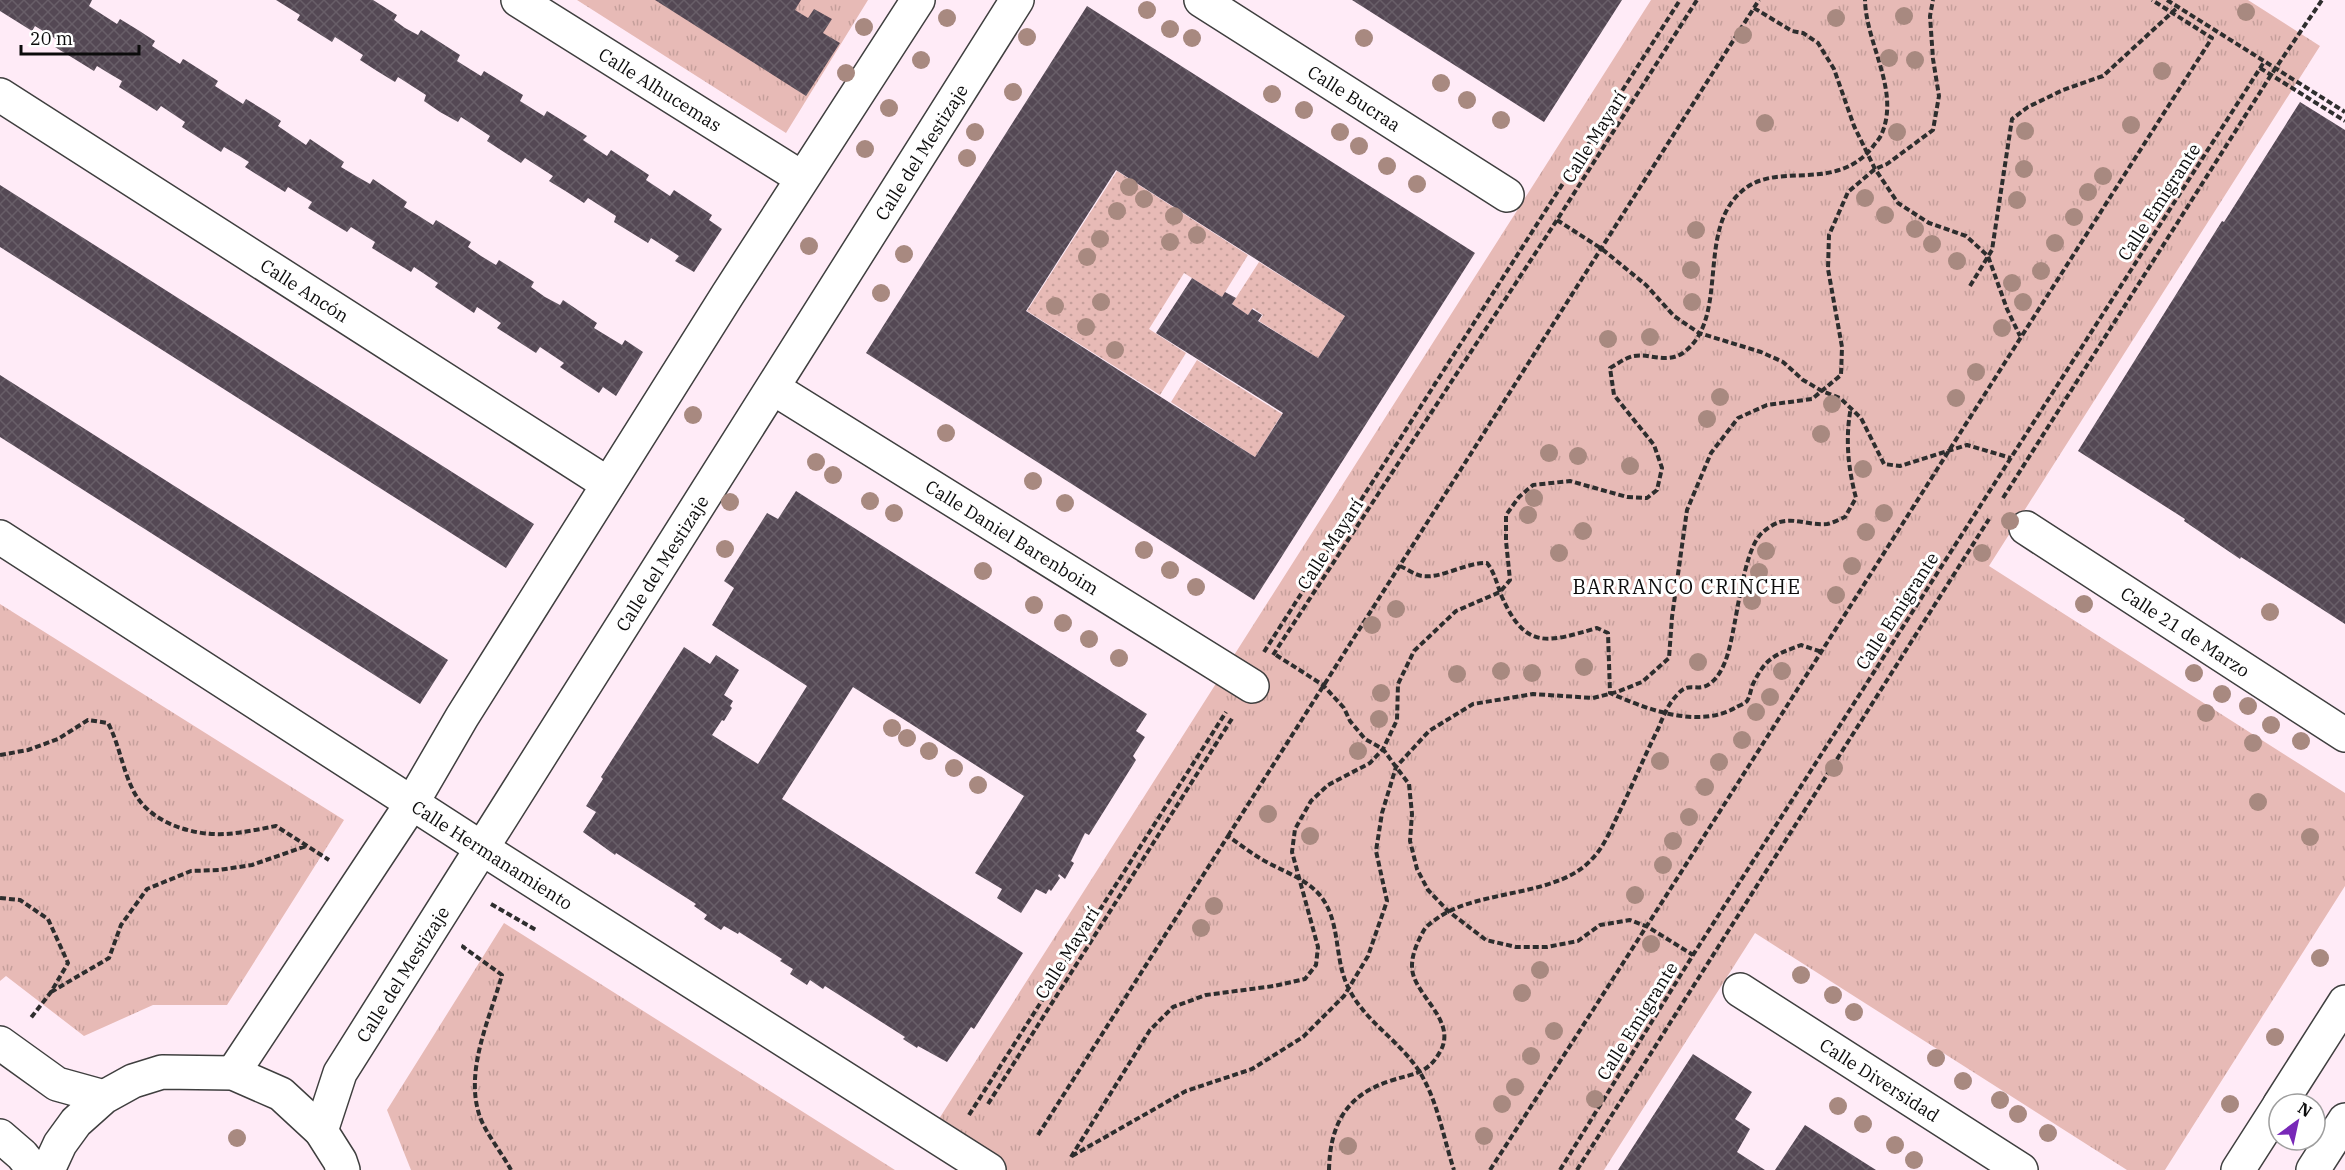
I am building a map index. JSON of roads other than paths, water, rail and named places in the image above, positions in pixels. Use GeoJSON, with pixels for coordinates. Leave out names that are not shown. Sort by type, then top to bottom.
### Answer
{"type":"FeatureCollection","features":[{"type":"Feature","properties":{"kind":"street","name":"Calle Alhucemas"},"geometry":{"type":"LineString","coordinates":[[519,0],[802,178]]}},
{"type":"Feature","properties":{"kind":"street"},"geometry":{"type":"LineString","coordinates":[[233,1073],[412,803],[462,717],[608,484],[918,0]]}},
{"type":"Feature","properties":{"kind":"street","name":"Calle del Mestizaje"},"geometry":{"type":"LineString","coordinates":[[321,1131],[340,1073],[1017,0]]}},
{"type":"Feature","properties":{"kind":"street","name":"Calle Bucraa"},"geometry":{"type":"LineString","coordinates":[[1201,0],[1507,195]]}},
{"type":"Feature","properties":{"kind":"street","name":"Calle Ancón"},"geometry":{"type":"LineString","coordinates":[[0,95],[608,484]]}},
{"type":"Feature","properties":{"kind":"street","name":"Calle Daniel Barenboim"},"geometry":{"type":"LineString","coordinates":[[773,388],[1249,684]]}},
{"type":"Feature","properties":{"kind":"street","name":"Calle 21 de Marzo"},"geometry":{"type":"LineString","coordinates":[[2026,528],[2345,735]]}},
{"type":"Feature","properties":{"kind":"street","name":"Calle Hermanamiento"},"geometry":{"type":"LineString","coordinates":[[0,537],[483,849],[989,1170]]}},
{"type":"Feature","properties":{"kind":"street","name":"Calle Diversidad"},"geometry":{"type":"LineString","coordinates":[[1740,990],[2021,1170]]}},
{"type":"Feature","properties":{"kind":"street"},"geometry":{"type":"LineString","coordinates":[[2287,1092],[2345,1002]]}},
{"type":"Feature","properties":{"kind":"street"},"geometry":{"type":"LineString","coordinates":[[0,1043],[57,1084],[104,1097]]}},
{"type":"Feature","properties":{"kind":"street"},"geometry":{"type":"LineString","coordinates":[[48,1170],[60,1144],[76,1122],[104,1097],[133,1081],[162,1072],[233,1073],[281,1094],[321,1131],[340,1161],[343,1170]]}},
{"type":"Feature","properties":{"kind":"street"},"geometry":{"type":"LineString","coordinates":[[2313,1170],[2345,1120]]}},
{"type":"Feature","properties":{"kind":"street"},"geometry":{"type":"LineString","coordinates":[[2238,1170],[2267,1124]]}},
{"type":"Feature","properties":{"kind":"street"},"geometry":{"type":"LineString","coordinates":[[0,1136],[22,1155],[34,1170]]}},
{"type":"Feature","properties":{"kind":"district","name":"BARRANCO CRINCHE"},"geometry":{"type":"Point","coordinates":[1687,586]}}]}
